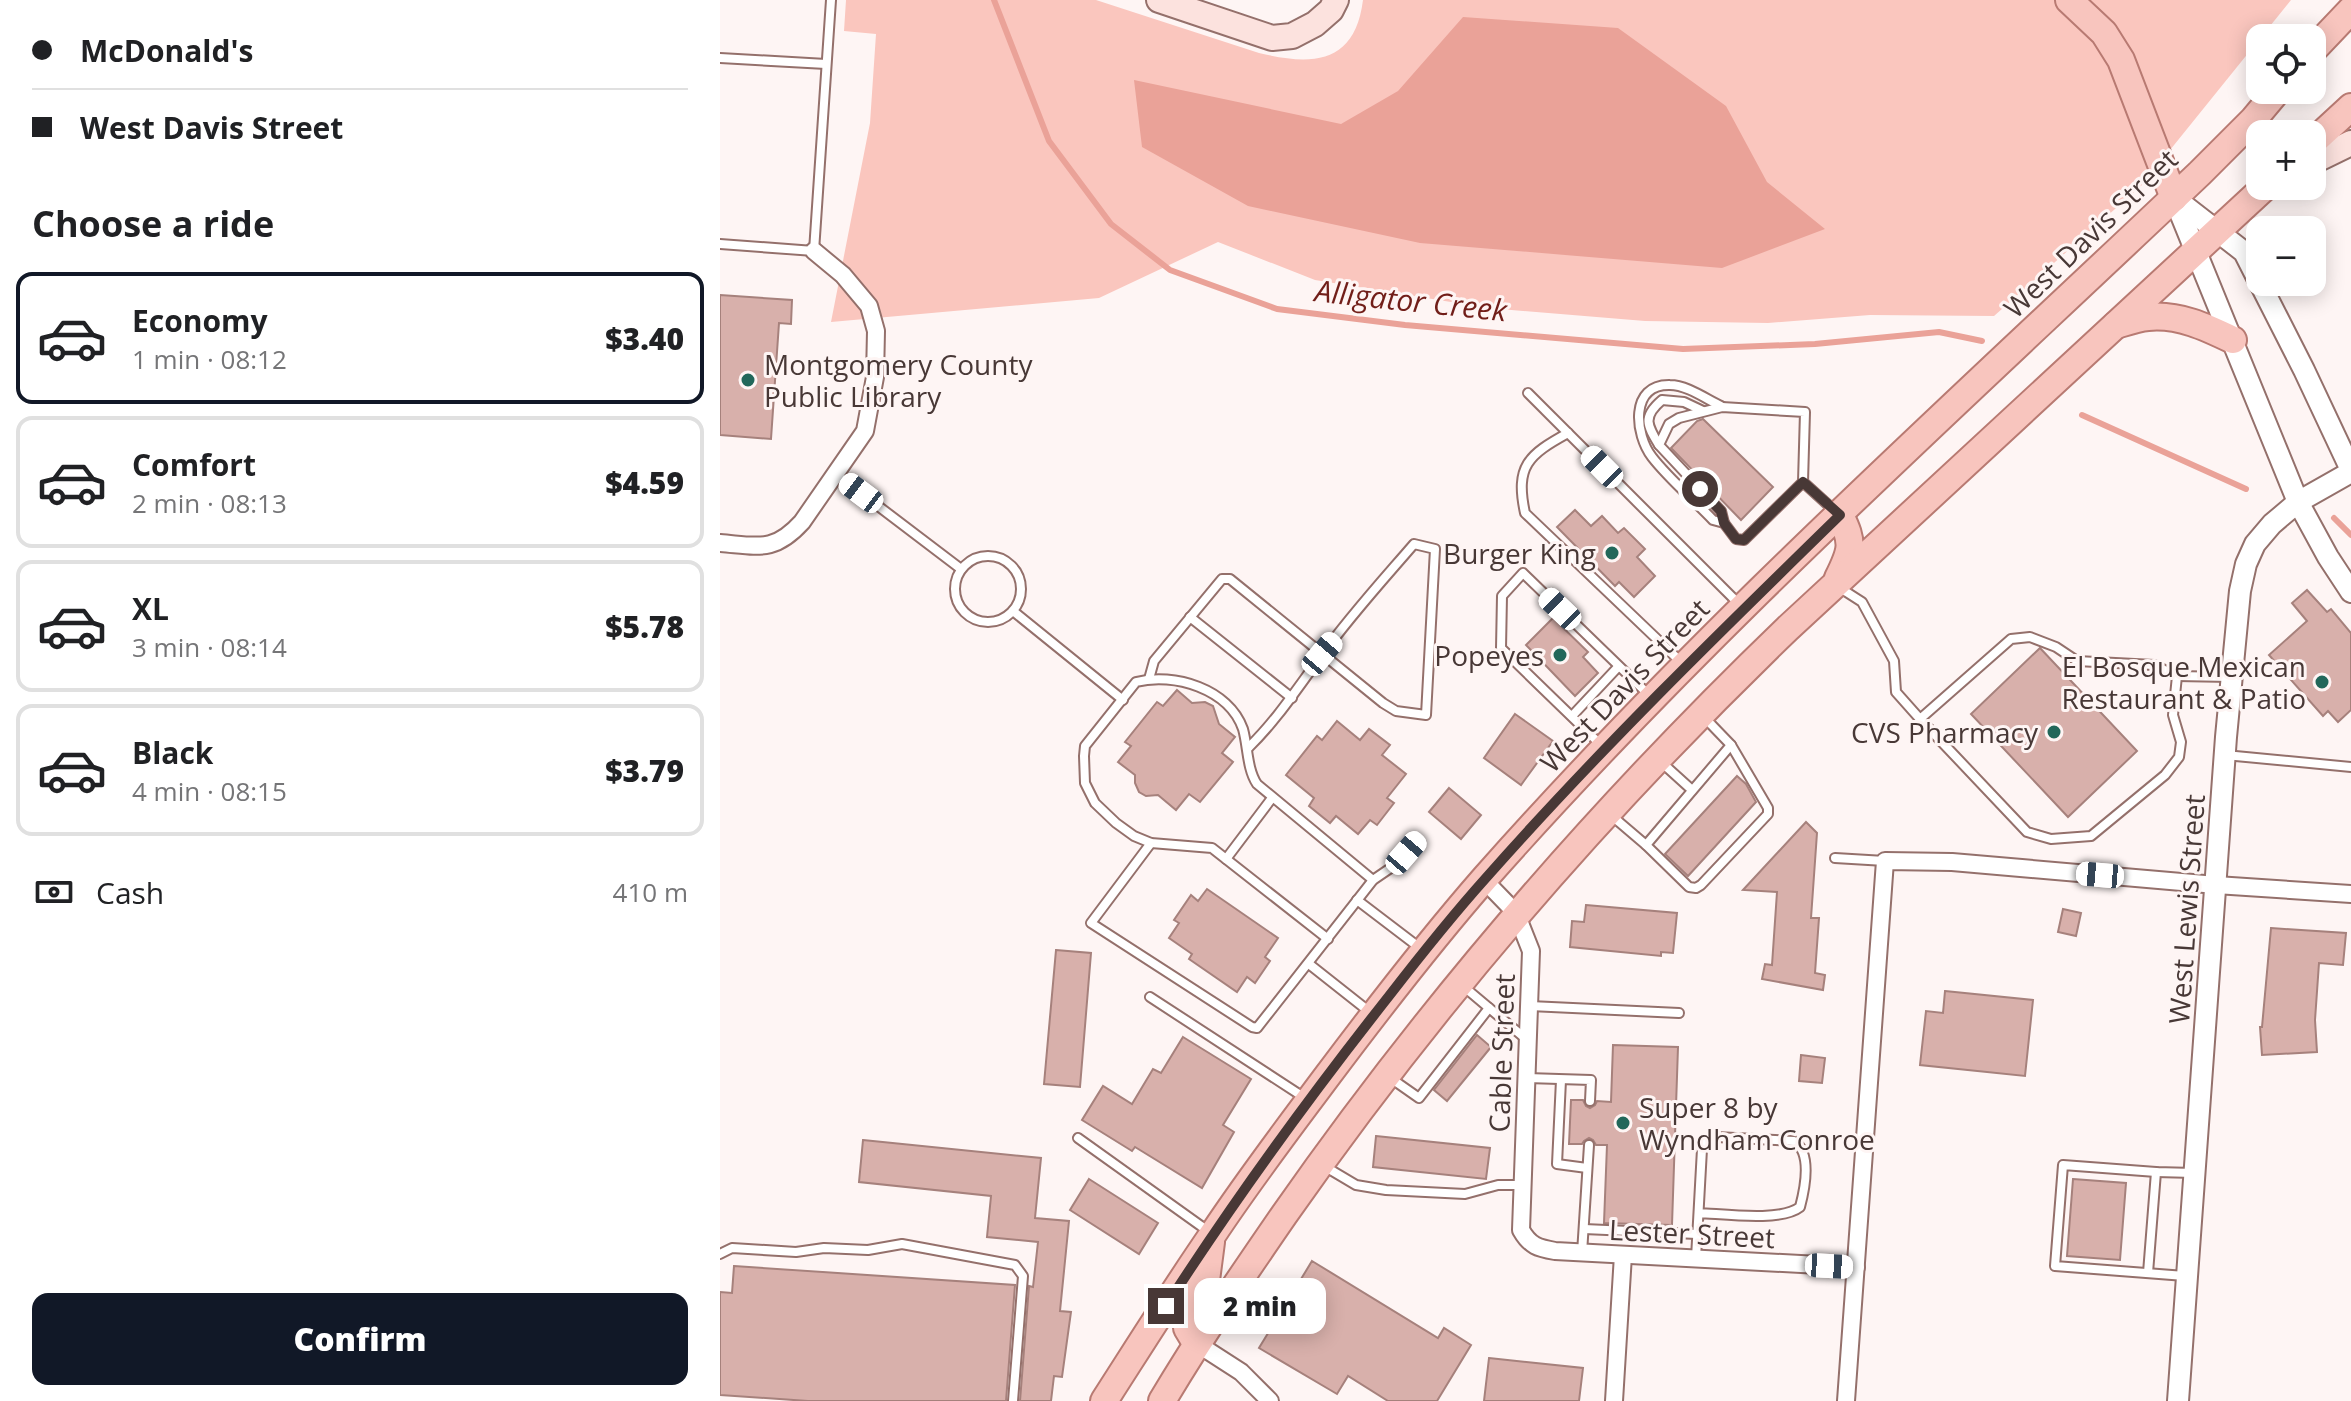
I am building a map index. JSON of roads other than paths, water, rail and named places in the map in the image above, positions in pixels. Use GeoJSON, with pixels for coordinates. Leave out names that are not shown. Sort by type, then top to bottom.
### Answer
{"type":"FeatureCollection","features":[{"type":"Feature","properties":{"kind":"main road"},"geometry":{"type":"LineString","coordinates":[[1159,0],[1272,38],[1292,36],[1315,24],[1331,10],[1336,0]]}},
{"type":"Feature","properties":{"kind":"main road"},"geometry":{"type":"LineString","coordinates":[[2069,0],[2104,33],[2121,60],[2174,198]]}},
{"type":"Feature","properties":{"kind":"main road"},"geometry":{"type":"LineString","coordinates":[[2326,36],[2351,10]]}},
{"type":"Feature","properties":{"kind":"main road","name":"West Davis Street"},"geometry":{"type":"LineString","coordinates":[[1104,1401],[1212,1234],[1309,1100],[1424,951],[1484,880],[1685,666],[2174,198],[2266,104]]}},
{"type":"Feature","properties":{"kind":"main road"},"geometry":{"type":"LineString","coordinates":[[2326,130],[2351,107]]}},
{"type":"Feature","properties":{"kind":"main road"},"geometry":{"type":"LineString","coordinates":[[2326,157],[2348,148]]}},
{"type":"Feature","properties":{"kind":"main road"},"geometry":{"type":"LineString","coordinates":[[1162,1401],[1196,1343],[1320,1164],[1387,1075],[1516,913],[1607,811],[1834,584],[2251,200]]}},
{"type":"Feature","properties":{"kind":"main road"},"geometry":{"type":"LineString","coordinates":[[2116,325],[2148,317],[2176,318],[2233,340]]}},
{"type":"Feature","properties":{"kind":"main road"},"geometry":{"type":"LineString","coordinates":[[1834,584],[1848,557],[1851,536],[1840,515]]}},
{"type":"Feature","properties":{"kind":"main road"},"geometry":{"type":"LineString","coordinates":[[1196,1343],[1187,1328],[1189,1312],[1205,1288],[1212,1234]]}},
{"type":"Feature","properties":{"kind":"street"},"geometry":{"type":"LineString","coordinates":[[2174,198],[2244,252],[2351,471]]}},
{"type":"Feature","properties":{"kind":"street"},"geometry":{"type":"LineString","coordinates":[[2174,198],[2298,502],[2351,592]]}},
{"type":"Feature","properties":{"kind":"street"},"geometry":{"type":"LineString","coordinates":[[720,543],[763,546],[778,543],[791,534],[865,431],[875,377],[876,331],[869,306],[843,275],[814,251]]}},
{"type":"Feature","properties":{"kind":"street","name":"West Lewis Street"},"geometry":{"type":"LineString","coordinates":[[2178,1401],[2225,755],[2240,591],[2246,564],[2255,544],[2272,524],[2298,502],[2351,471]]}},
{"type":"Feature","properties":{"kind":"street"},"geometry":{"type":"LineString","coordinates":[[1846,1401],[1885,861],[1952,862],[2351,894]]}},
{"type":"Feature","properties":{"kind":"street","name":"Cable Street"},"geometry":{"type":"LineString","coordinates":[[1484,880],[1516,913],[1531,951],[1521,1230],[1528,1243]]}},
{"type":"Feature","properties":{"kind":"street","name":"Lester Street"},"geometry":{"type":"LineString","coordinates":[[1528,1243],[1537,1248],[1582,1253],[1856,1267]]}},
{"type":"Feature","properties":{"kind":"street"},"geometry":{"type":"LineString","coordinates":[[1614,1401],[1623,1255]]}},
{"type":"Feature","properties":{"kind":"street"},"geometry":{"type":"LineString","coordinates":[[1196,1343],[1241,1372],[1270,1401]]}},
{"type":"Feature","properties":{"kind":"lane"},"geometry":{"type":"LineString","coordinates":[[720,244],[814,251],[831,0]]}},
{"type":"Feature","properties":{"kind":"lane"},"geometry":{"type":"LineString","coordinates":[[720,58],[826,64]]}},
{"type":"Feature","properties":{"kind":"lane"},"geometry":{"type":"LineString","coordinates":[[1722,407],[1687,389],[1663,385],[1651,390],[1641,401],[1638,418],[1651,455],[1713,520],[1724,523]]}},
{"type":"Feature","properties":{"kind":"lane"},"geometry":{"type":"LineString","coordinates":[[1528,393],[1744,609]]}},
{"type":"Feature","properties":{"kind":"lane"},"geometry":{"type":"LineString","coordinates":[[1659,445],[1669,424],[1703,411],[1722,407],[1805,412],[1803,482],[1744,540],[1736,539],[1724,523],[1721,511],[1659,445],[1648,423],[1649,414],[1662,400],[1684,402],[1703,411]]}},
{"type":"Feature","properties":{"kind":"lane"},"geometry":{"type":"LineString","coordinates":[[1568,433],[1533,456],[1522,474],[1525,513],[1685,666]]}},
{"type":"Feature","properties":{"kind":"lane"},"geometry":{"type":"LineString","coordinates":[[836,474],[961,569]]}},
{"type":"Feature","properties":{"kind":"lane"},"geometry":{"type":"LineString","coordinates":[[1803,482],[1840,515]]}},
{"type":"Feature","properties":{"kind":"lane"},"geometry":{"type":"LineString","coordinates":[[1149,679],[1154,661],[1226,578],[1230,579],[1322,654],[1383,703],[1396,711],[1426,715],[1435,549],[1414,544],[1322,654],[1292,698],[1248,748]]}},
{"type":"Feature","properties":{"kind":"lane"},"geometry":{"type":"LineString","coordinates":[[985,556],[1003,559],[1020,580],[1019,601],[1013,611],[993,622],[971,618],[956,600],[954,589],[961,569],[968,562],[985,556]]}},
{"type":"Feature","properties":{"kind":"lane"},"geometry":{"type":"LineString","coordinates":[[1605,749],[1501,648],[1502,596],[1523,573],[1653,699]]}},
{"type":"Feature","properties":{"kind":"lane"},"geometry":{"type":"LineString","coordinates":[[1834,584],[1862,602],[1894,661],[1896,692],[2027,832],[2051,839],[2091,836],[2165,775],[2179,757],[2181,742],[2173,715],[2177,676]]}},
{"type":"Feature","properties":{"kind":"lane"},"geometry":{"type":"LineString","coordinates":[[1013,611],[1123,700]]}},
{"type":"Feature","properties":{"kind":"lane"},"geometry":{"type":"LineString","coordinates":[[1190,617],[1292,698]]}},
{"type":"Feature","properties":{"kind":"lane"},"geometry":{"type":"LineString","coordinates":[[1920,719],[2011,639],[2030,637],[2056,647],[2077,661],[2154,665],[2177,676],[2232,677]]}},
{"type":"Feature","properties":{"kind":"lane"},"geometry":{"type":"LineString","coordinates":[[1572,716],[1618,667]]}},
{"type":"Feature","properties":{"kind":"lane"},"geometry":{"type":"LineString","coordinates":[[1328,939],[1212,848],[1151,843],[1116,823],[1095,803],[1085,783],[1085,746],[1136,682],[1149,679],[1185,682],[1204,688],[1232,712],[1241,725],[1253,778],[1272,798],[1373,880]]}},
{"type":"Feature","properties":{"kind":"lane"},"geometry":{"type":"LineString","coordinates":[[1607,811],[1689,887],[1696,888],[1768,814],[1761,792],[1731,745],[1701,714]]}},
{"type":"Feature","properties":{"kind":"lane"},"geometry":{"type":"LineString","coordinates":[[1646,845],[1731,745]]}},
{"type":"Feature","properties":{"kind":"lane"},"geometry":{"type":"LineString","coordinates":[[2225,755],[2351,767]]}},
{"type":"Feature","properties":{"kind":"lane"},"geometry":{"type":"LineString","coordinates":[[1658,759],[1692,790]]}},
{"type":"Feature","properties":{"kind":"lane"},"geometry":{"type":"LineString","coordinates":[[1226,859],[1272,798]]}},
{"type":"Feature","properties":{"kind":"lane"},"geometry":{"type":"LineString","coordinates":[[1151,843],[1091,923],[1252,1027],[1261,1026],[1373,880],[1395,865],[1416,841]]}},
{"type":"Feature","properties":{"kind":"lane"},"geometry":{"type":"LineString","coordinates":[[1835,858],[1885,861]]}},
{"type":"Feature","properties":{"kind":"lane"},"geometry":{"type":"LineString","coordinates":[[1357,900],[1424,951]]}},
{"type":"Feature","properties":{"kind":"lane"},"geometry":{"type":"LineString","coordinates":[[1309,964],[1374,1015]]}},
{"type":"Feature","properties":{"kind":"lane"},"geometry":{"type":"LineString","coordinates":[[1459,983],[1527,1041]]}},
{"type":"Feature","properties":{"kind":"lane"},"geometry":{"type":"LineString","coordinates":[[1150,997],[1309,1100]]}},
{"type":"Feature","properties":{"kind":"lane"},"geometry":{"type":"LineString","coordinates":[[1529,1006],[1679,1013]]}},
{"type":"Feature","properties":{"kind":"lane"},"geometry":{"type":"LineString","coordinates":[[1387,1075],[1419,1098],[1489,1008]]}},
{"type":"Feature","properties":{"kind":"lane"},"geometry":{"type":"LineString","coordinates":[[1526,1078],[1591,1080],[1590,1101]]}},
{"type":"Feature","properties":{"kind":"lane"},"geometry":{"type":"LineString","coordinates":[[1561,1080],[1557,1164],[1587,1168]]}},
{"type":"Feature","properties":{"kind":"lane"},"geometry":{"type":"LineString","coordinates":[[1696,1259],[1702,1149],[1709,1140],[1716,1137],[1794,1141],[1802,1149],[1805,1157],[1803,1195],[1800,1207],[1793,1213],[1699,1213]]}},
{"type":"Feature","properties":{"kind":"lane"},"geometry":{"type":"LineString","coordinates":[[1078,1138],[1212,1234]]}},
{"type":"Feature","properties":{"kind":"lane"},"geometry":{"type":"LineString","coordinates":[[1582,1253],[1589,1145]]}},
{"type":"Feature","properties":{"kind":"lane"},"geometry":{"type":"LineString","coordinates":[[1320,1164],[1356,1185],[1386,1190],[1465,1194],[1498,1185],[1522,1185]]}},
{"type":"Feature","properties":{"kind":"lane"},"geometry":{"type":"LineString","coordinates":[[2187,1276],[2055,1266],[2063,1165],[2195,1173]]}},
{"type":"Feature","properties":{"kind":"lane"},"geometry":{"type":"LineString","coordinates":[[2148,1273],[2156,1172]]}},
{"type":"Feature","properties":{"kind":"lane"},"geometry":{"type":"LineString","coordinates":[[1584,1229],[1697,1234]]}},
{"type":"Feature","properties":{"kind":"lane"},"geometry":{"type":"LineString","coordinates":[[720,1254],[732,1248],[796,1252],[824,1248],[868,1250],[902,1244],[1015,1265],[1023,1276],[1013,1401]]}},
{"type":"Feature","properties":{"kind":"waterway","name":"Alligator Creek"},"geometry":{"type":"LineString","coordinates":[[994,0],[1049,141],[1111,224],[1170,270],[1277,309],[1405,325],[1683,349],[1815,344],[1939,332],[1982,341]]}},
{"type":"Feature","properties":{"kind":"waterway","name":"Alligator Creek"},"geometry":{"type":"LineString","coordinates":[[2082,415],[2246,489]]}},
{"type":"Feature","properties":{"kind":"waterway","name":"Alligator Creek"},"geometry":{"type":"LineString","coordinates":[[2334,518],[2351,535]]}},
{"type":"Feature","properties":{"kind":"place","name":"Montgomery County Public Library"},"geometry":{"type":"Point","coordinates":[748,380]}},
{"type":"Feature","properties":{"kind":"place","name":"Burger King"},"geometry":{"type":"Point","coordinates":[1612,553]}},
{"type":"Feature","properties":{"kind":"place","name":"Popeyes"},"geometry":{"type":"Point","coordinates":[1560,655]}},
{"type":"Feature","properties":{"kind":"place","name":"El Bosque Mexican Restaurant & Patio"},"geometry":{"type":"Point","coordinates":[2322,682]}},
{"type":"Feature","properties":{"kind":"place","name":"CVS Pharmacy"},"geometry":{"type":"Point","coordinates":[2054,732]}},
{"type":"Feature","properties":{"kind":"place","name":"Super 8 by Wyndham Conroe"},"geometry":{"type":"Point","coordinates":[1623,1123]}}]}
